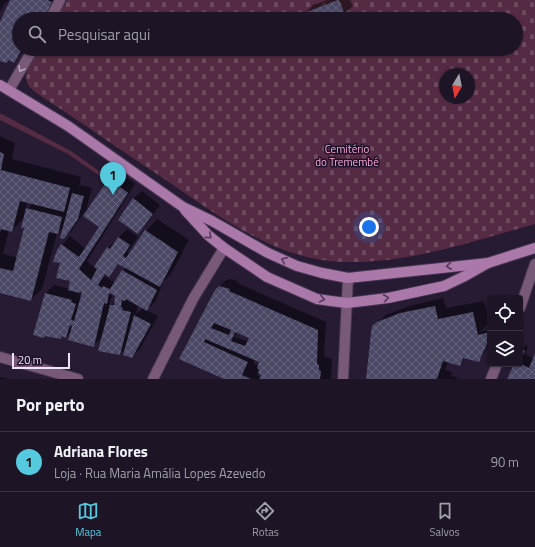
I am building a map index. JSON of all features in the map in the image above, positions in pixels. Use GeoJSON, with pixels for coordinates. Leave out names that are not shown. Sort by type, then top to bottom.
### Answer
{"type":"FeatureCollection","features":[{"type":"Feature","properties":{"kind":"main road"},"geometry":{"type":"LineString","coordinates":[[0,85],[68,126],[183,207],[212,221],[268,253],[297,266],[348,278],[428,268],[488,263]]}},
{"type":"Feature","properties":{"kind":"main road"},"geometry":{"type":"LineString","coordinates":[[183,207],[197,224],[224,248],[267,277],[317,299],[347,303],[388,298],[444,286],[488,263],[535,248]]}},
{"type":"Feature","properties":{"kind":"street"},"geometry":{"type":"LineString","coordinates":[[54,12],[60,0]]}},
{"type":"Feature","properties":{"kind":"street"},"geometry":{"type":"LineString","coordinates":[[10,90],[29,56]]}},
{"type":"Feature","properties":{"kind":"street"},"geometry":{"type":"LineString","coordinates":[[153,379],[193,299],[224,248]]}},
{"type":"Feature","properties":{"kind":"street"},"geometry":{"type":"LineString","coordinates":[[523,299],[535,264]]}},
{"type":"Feature","properties":{"kind":"street"},"geometry":{"type":"LineString","coordinates":[[343,379],[348,278]]}},
{"type":"Feature","properties":{"kind":"street"},"geometry":{"type":"LineString","coordinates":[[0,357],[78,379]]}},
{"type":"Feature","properties":{"kind":"street"},"geometry":{"type":"LineString","coordinates":[[491,379],[496,367]]}},
{"type":"Feature","properties":{"kind":"green space","name":"Cemitério do Tremembé"},"geometry":{"type":"Polygon","coordinates":[[[67,0],[535,0],[535,224],[440,250],[368,262],[343,262],[318,259],[294,253],[270,244],[248,233],[204,206],[35,92],[28,85],[26,78],[33,56],[523,56],[523,12],[60,12],[67,0]]]}},
{"type":"Feature","properties":{"kind":"green space"},"geometry":{"type":"Polygon","coordinates":[[[0,113],[71,151],[106,176],[104,179],[68,154],[0,120],[0,113]]]}},
{"type":"Feature","properties":{"kind":"building"},"geometry":{"type":"Polygon","coordinates":[[[10,0],[47,0],[52,2],[47,12],[12,12],[12,56],[18,56],[14,63],[9,60],[6,63],[0,61],[0,22],[10,0]]]}},
{"type":"Feature","properties":{"kind":"building"},"geometry":{"type":"Polygon","coordinates":[[[339,0],[344,12],[307,12],[339,0]]]}},
{"type":"Feature","properties":{"kind":"building"},"geometry":{"type":"Polygon","coordinates":[[[0,152],[4,154],[1,170],[70,188],[64,212],[20,201],[12,232],[1,229],[0,232],[0,152]]]}},
{"type":"Feature","properties":{"kind":"building"},"geometry":{"type":"Polygon","coordinates":[[[109,178],[128,193],[79,269],[91,280],[97,269],[94,267],[107,247],[110,249],[118,237],[130,245],[123,256],[126,258],[145,230],[178,252],[160,287],[118,264],[109,277],[105,274],[98,285],[102,288],[103,286],[110,289],[122,270],[157,290],[147,311],[126,299],[125,301],[122,300],[122,310],[131,312],[120,355],[98,351],[110,305],[114,305],[115,296],[109,293],[107,304],[104,303],[94,347],[68,340],[72,326],[70,325],[66,338],[62,336],[61,339],[45,336],[44,338],[33,335],[45,293],[72,300],[71,302],[76,304],[71,320],[74,321],[82,292],[79,293],[68,290],[70,281],[56,278],[60,263],[53,262],[57,250],[61,244],[79,257],[99,227],[83,216],[109,178]]]}},
{"type":"Feature","properties":{"kind":"building"},"geometry":{"type":"Polygon","coordinates":[[[72,193],[84,196],[78,219],[64,239],[60,238],[72,193]]]}},
{"type":"Feature","properties":{"kind":"building"},"geometry":{"type":"Polygon","coordinates":[[[133,198],[153,214],[138,234],[118,220],[133,198]]]}},
{"type":"Feature","properties":{"kind":"building"},"geometry":{"type":"Polygon","coordinates":[[[26,208],[62,217],[58,234],[49,232],[31,301],[0,293],[0,268],[13,271],[24,228],[21,228],[26,208]]]}},
{"type":"Feature","properties":{"kind":"building"},"geometry":{"type":"Polygon","coordinates":[[[219,286],[230,289],[229,291],[318,330],[317,364],[319,365],[319,370],[321,371],[320,379],[259,379],[261,375],[258,373],[259,370],[257,368],[259,362],[205,339],[204,342],[248,362],[242,375],[251,379],[224,379],[179,359],[215,290],[219,286]],[[214,323],[211,328],[229,335],[231,330],[214,323]],[[235,332],[231,341],[245,346],[249,338],[235,332]]]}},
{"type":"Feature","properties":{"kind":"building"},"geometry":{"type":"Polygon","coordinates":[[[435,306],[438,319],[473,312],[478,335],[487,333],[487,344],[479,362],[463,358],[460,366],[443,361],[437,379],[366,379],[372,326],[377,322],[400,313],[435,306]]]}},
{"type":"Feature","properties":{"kind":"building"},"geometry":{"type":"Polygon","coordinates":[[[134,315],[151,324],[132,358],[123,355],[134,315]]]}},
{"type":"Feature","properties":{"kind":"building"},"geometry":{"type":"Polygon","coordinates":[[[535,353],[535,379],[507,379],[513,367],[523,367],[523,365],[529,368],[535,353]]]}},
{"type":"Feature","properties":{"kind":"place","name":"Adriana Flores"},"geometry":{"type":"Point","coordinates":[113,195]}}]}
